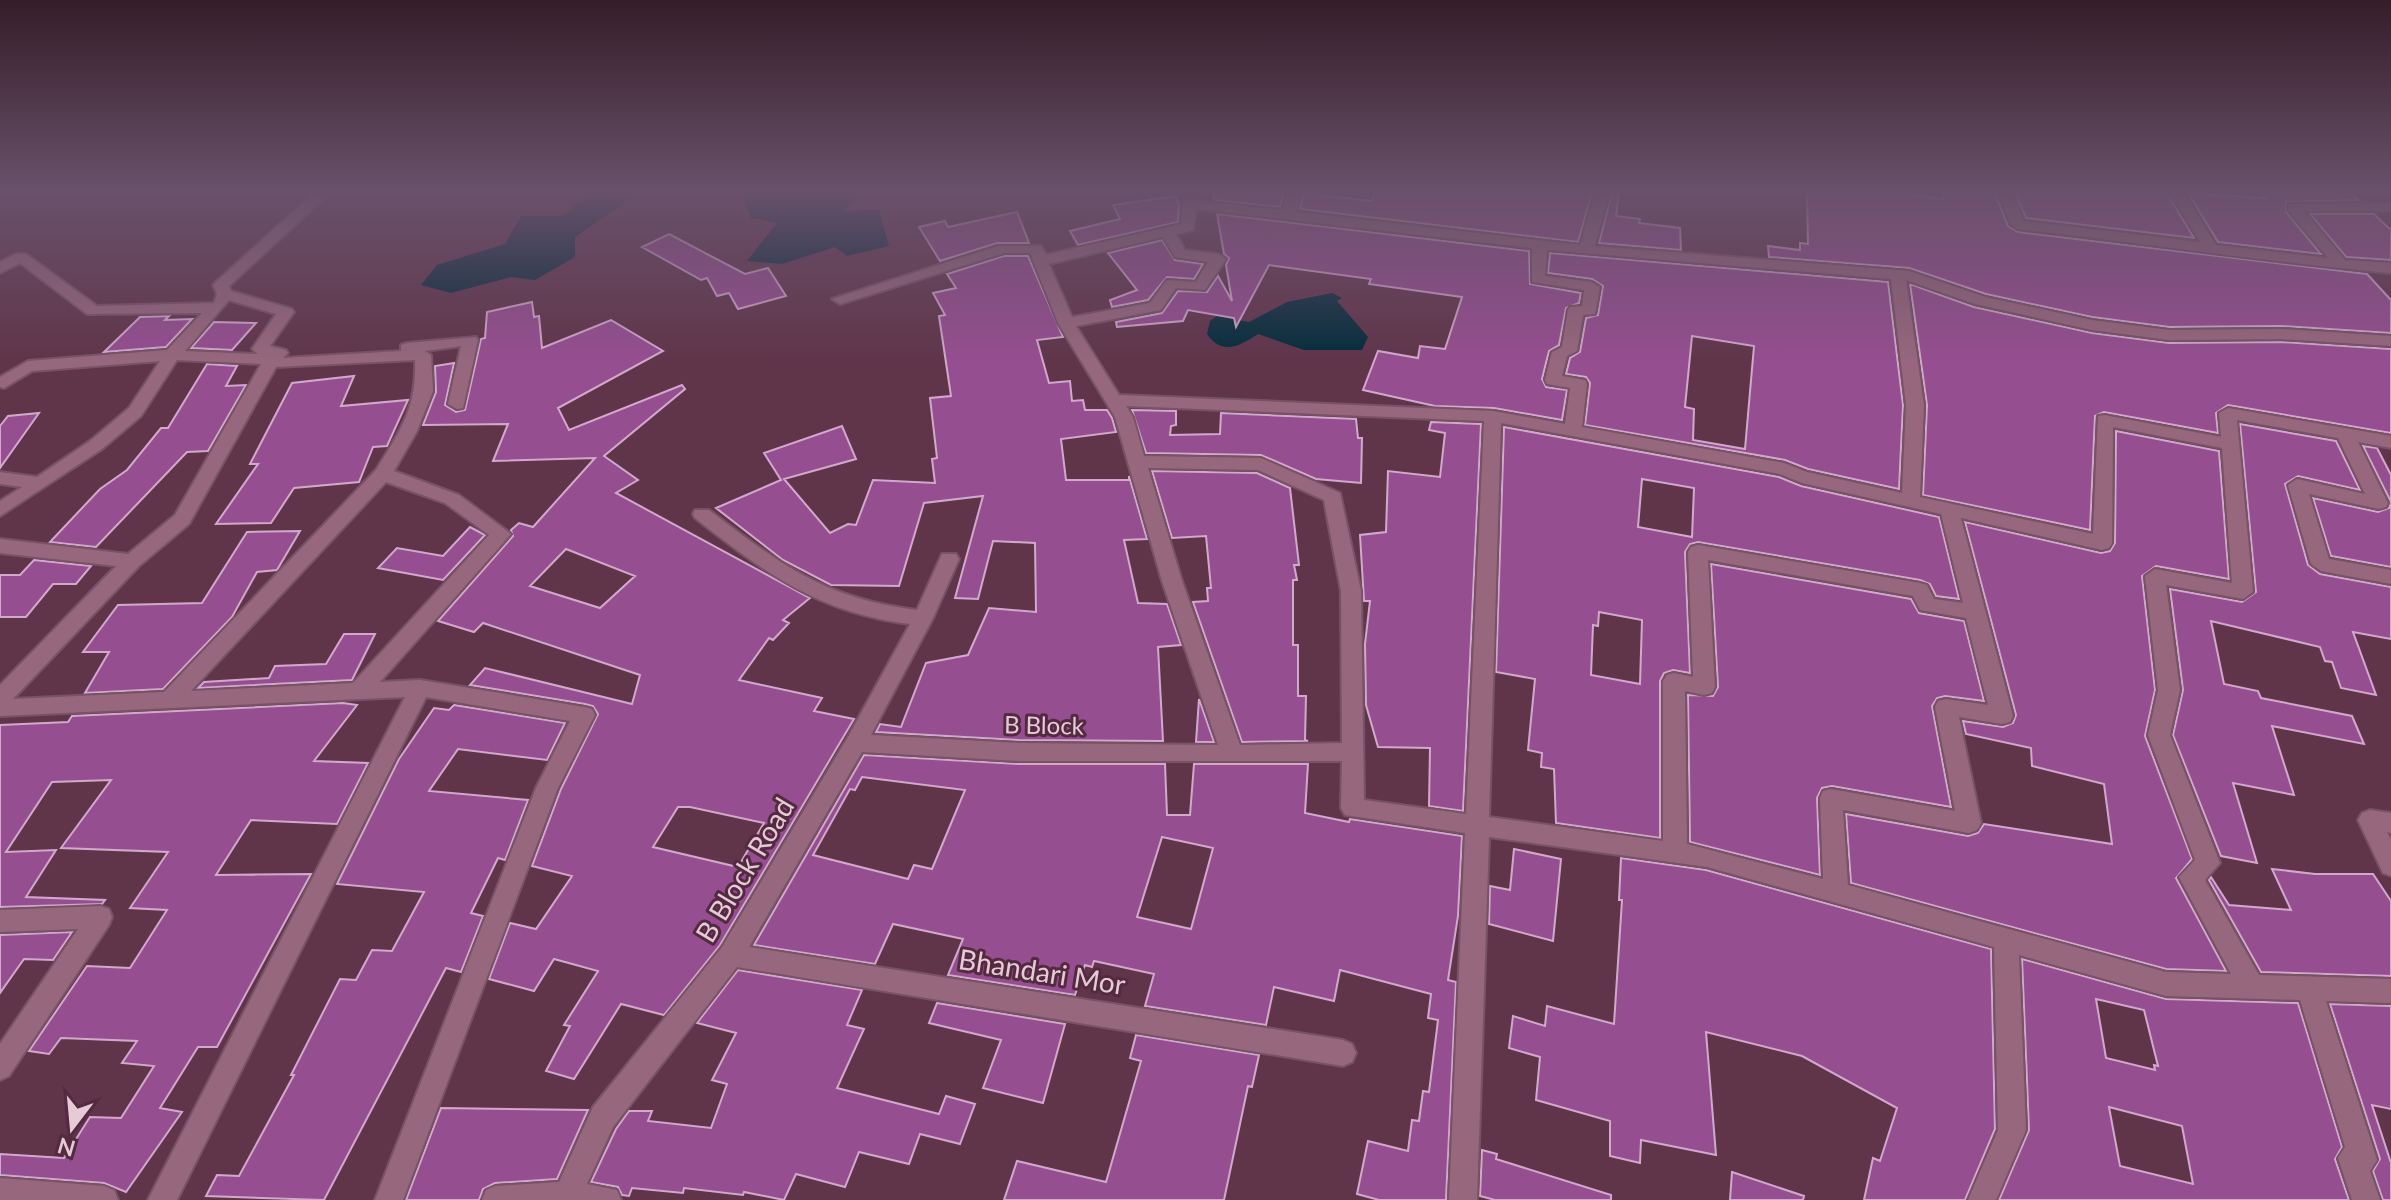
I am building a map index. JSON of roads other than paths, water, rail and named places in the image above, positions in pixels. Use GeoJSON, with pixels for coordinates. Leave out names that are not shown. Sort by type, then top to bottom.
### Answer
{"type":"FeatureCollection","features":[{"type":"Feature","properties":{"kind":"street"},"geometry":{"type":"LineString","coordinates":[[0,510],[96,445],[135,412],[172,355],[220,301],[221,285],[261,249]]}},
{"type":"Feature","properties":{"kind":"street"},"geometry":{"type":"LineString","coordinates":[[840,299],[1003,249],[1036,249],[1066,323],[1116,400],[1172,581],[1232,754]]}},
{"type":"Feature","properties":{"kind":"street"},"geometry":{"type":"LineString","coordinates":[[1040,261],[1093,249]]}},
{"type":"Feature","properties":{"kind":"street"},"geometry":{"type":"LineString","coordinates":[[1066,323],[1155,307],[1172,283],[1200,287],[1218,259],[1180,254],[1177,249]]}},
{"type":"Feature","properties":{"kind":"street"},"geometry":{"type":"LineString","coordinates":[[1540,249],[1537,279],[1592,287],[1589,311],[1576,310],[1569,351],[1560,352],[1553,380],[1579,384],[1573,431]]}},
{"type":"Feature","properties":{"kind":"street"},"geometry":{"type":"LineString","coordinates":[[1578,249],[1898,276],[1981,301],[2092,325],[2169,335],[2281,334],[2391,341]]}},
{"type":"Feature","properties":{"kind":"street"},"geometry":{"type":"LineString","coordinates":[[2204,249],[2391,268]]}},
{"type":"Feature","properties":{"kind":"street"},"geometry":{"type":"LineString","coordinates":[[2328,249],[2341,265]]}},
{"type":"Feature","properties":{"kind":"street"},"geometry":{"type":"LineString","coordinates":[[0,268],[21,257],[93,311],[220,301],[286,312],[260,349],[293,355],[470,340],[457,404]]}},
{"type":"Feature","properties":{"kind":"street"},"geometry":{"type":"LineString","coordinates":[[1898,276],[1915,405],[1911,501]]}},
{"type":"Feature","properties":{"kind":"street"},"geometry":{"type":"LineString","coordinates":[[0,382],[4,383],[28,366],[172,355],[272,359],[281,363],[423,355],[425,391],[408,431],[383,474],[169,700]]}},
{"type":"Feature","properties":{"kind":"street"},"geometry":{"type":"LineString","coordinates":[[0,699],[132,561],[182,519],[272,359]]}},
{"type":"Feature","properties":{"kind":"street"},"geometry":{"type":"LineString","coordinates":[[1116,400],[1493,416],[1784,469],[1802,477],[2102,543],[2104,420],[2230,444]]}},
{"type":"Feature","properties":{"kind":"street"},"geometry":{"type":"LineString","coordinates":[[2250,984],[2191,877],[2208,863],[2159,735],[2169,690],[2155,576],[2243,592],[2228,413],[2391,442]]}},
{"type":"Feature","properties":{"kind":"street"},"geometry":{"type":"LineString","coordinates":[[1463,1200],[1493,416]]}},
{"type":"Feature","properties":{"kind":"street"},"geometry":{"type":"LineString","coordinates":[[2345,434],[2379,503],[2297,485],[2321,564],[2391,577]]}},
{"type":"Feature","properties":{"kind":"street"},"geometry":{"type":"LineString","coordinates":[[1137,462],[1261,464],[1333,497],[1351,591],[1353,808],[1707,857],[2166,984],[2250,984],[2391,991]]}},
{"type":"Feature","properties":{"kind":"street"},"geometry":{"type":"LineString","coordinates":[[357,693],[501,534],[452,499],[383,474]]}},
{"type":"Feature","properties":{"kind":"street"},"geometry":{"type":"LineString","coordinates":[[0,478],[40,483]]}},
{"type":"Feature","properties":{"kind":"street"},"geometry":{"type":"LineString","coordinates":[[1836,894],[1831,798],[1969,823],[1946,707],[2002,716],[1949,509]]}},
{"type":"Feature","properties":{"kind":"street"},"geometry":{"type":"LineString","coordinates":[[702,514],[787,579],[839,605],[875,615],[923,618]]}},
{"type":"Feature","properties":{"kind":"street"},"geometry":{"type":"LineString","coordinates":[[0,546],[132,561]]}},
{"type":"Feature","properties":{"kind":"street"},"geometry":{"type":"LineString","coordinates":[[1675,853],[1674,681],[1704,687],[1698,552],[1920,590],[1927,605],[1975,612]]}},
{"type":"Feature","properties":{"kind":"street","name":"B Block Road"},"geometry":{"type":"LineString","coordinates":[[567,1196],[603,1117],[731,955],[856,743],[923,618],[949,559]]}},
{"type":"Feature","properties":{"kind":"street"},"geometry":{"type":"LineString","coordinates":[[162,1200],[420,688]]}},
{"type":"Feature","properties":{"kind":"street"},"geometry":{"type":"LineString","coordinates":[[0,708],[420,688],[584,715],[547,788],[389,1200]]}},
{"type":"Feature","properties":{"kind":"street","name":"B Block"},"geometry":{"type":"LineString","coordinates":[[856,743],[1019,752],[1353,752]]}},
{"type":"Feature","properties":{"kind":"street"},"geometry":{"type":"LineString","coordinates":[[2391,823],[2370,820],[2391,866]]}},
{"type":"Feature","properties":{"kind":"street"},"geometry":{"type":"LineString","coordinates":[[0,921],[100,917],[0,1067]]}},
{"type":"Feature","properties":{"kind":"street"},"geometry":{"type":"LineString","coordinates":[[1982,1200],[2012,1130],[2006,942]]}},
{"type":"Feature","properties":{"kind":"street","name":"Bhandari Mor"},"geometry":{"type":"LineString","coordinates":[[731,955],[1343,1053]]}},
{"type":"Feature","properties":{"kind":"street"},"geometry":{"type":"LineString","coordinates":[[2309,987],[2363,1160],[2352,1158],[2366,1200]]}},
{"type":"Feature","properties":{"kind":"street"},"geometry":{"type":"LineString","coordinates":[[0,1192],[104,1200]]}},
{"type":"Feature","properties":{"kind":"street"},"geometry":{"type":"LineString","coordinates":[[496,1200],[567,1196],[607,1200]]}},
{"type":"Feature","properties":{"kind":"water"},"geometry":{"type":"Polygon","coordinates":[[[489,249],[575,249],[575,257],[535,280],[511,277],[451,293],[421,285],[437,265],[489,249]]]}},
{"type":"Feature","properties":{"kind":"water"},"geometry":{"type":"Polygon","coordinates":[[[756,249],[829,249],[782,264],[747,261],[756,249]]]}},
{"type":"Feature","properties":{"kind":"water"},"geometry":{"type":"Polygon","coordinates":[[[838,249],[876,249],[847,256],[838,249]]]}},
{"type":"Feature","properties":{"kind":"water"},"geometry":{"type":"Polygon","coordinates":[[[1332,293],[1342,298],[1337,301],[1368,337],[1362,350],[1304,350],[1258,334],[1238,345],[1225,347],[1207,334],[1210,321],[1217,316],[1249,322],[1287,302],[1332,293]]]}}]}
